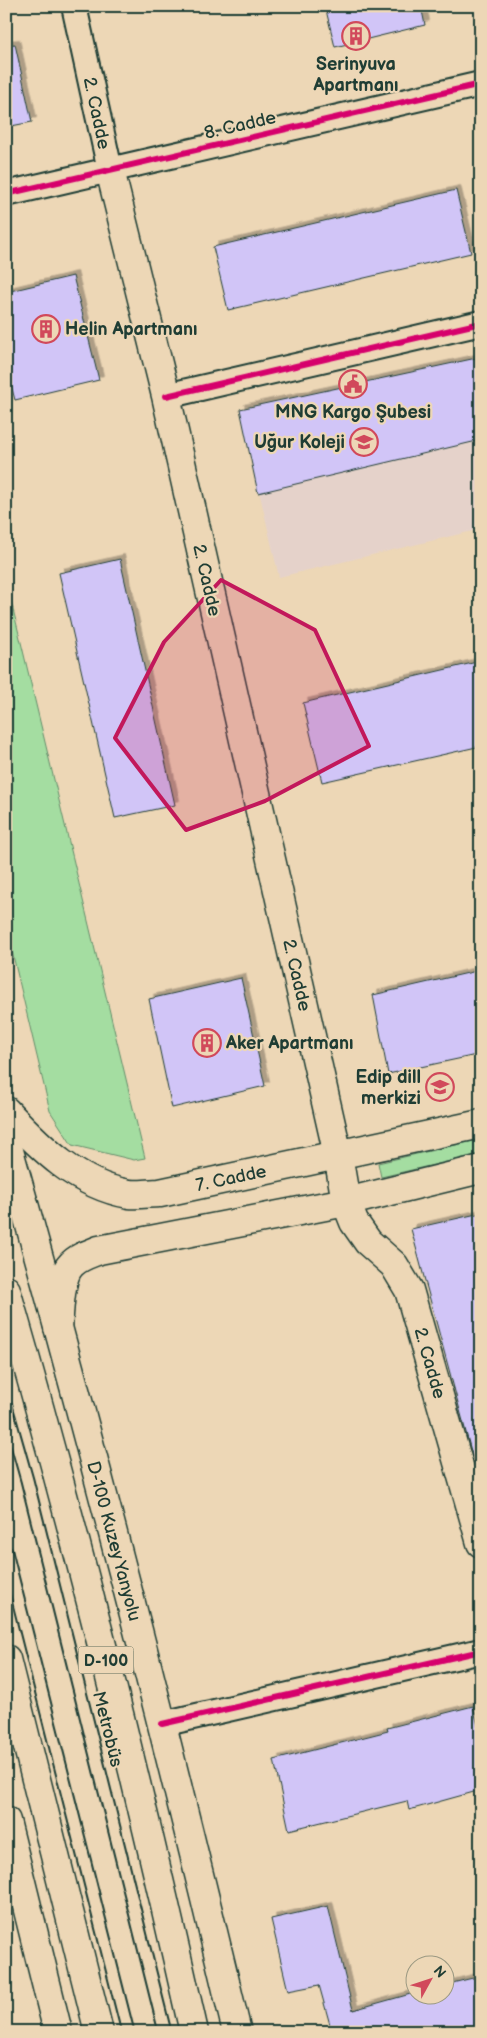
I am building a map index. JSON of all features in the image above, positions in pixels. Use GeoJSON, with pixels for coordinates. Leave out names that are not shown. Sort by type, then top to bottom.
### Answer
{"type":"FeatureCollection","features":[{"type":"Feature","properties":{"kind":"main road","name":"2. Cadde"},"geometry":{"type":"LineString","coordinates":[[110,170],[166,396],[338,1155],[346,1202],[354,1222],[368,1242],[394,1265],[409,1290],[481,1543]]}},
{"type":"Feature","properties":{"kind":"main road","name":"7. Cadde"},"geometry":{"type":"LineString","coordinates":[[6,1111],[29,1135],[71,1172],[93,1184],[130,1194],[160,1193],[481,1124]]}},
{"type":"Feature","properties":{"kind":"main road","name":"D-100 Kuzey Yanyolu"},"geometry":{"type":"LineString","coordinates":[[6,1140],[58,1327],[162,1724],[237,2032]]}},
{"type":"Feature","properties":{"kind":"main road"},"geometry":{"type":"LineString","coordinates":[[58,1327],[63,1282],[70,1266],[82,1256],[99,1250],[346,1202],[481,1169]]}},
{"type":"Feature","properties":{"kind":"main road","name":"D-100"},"geometry":{"type":"LineString","coordinates":[[6,1290],[33,1383],[92,1605],[194,2032]]}},
{"type":"Feature","properties":{"kind":"main road"},"geometry":{"type":"LineString","coordinates":[[6,1658],[99,2032]]}},
{"type":"Feature","properties":{"kind":"main road"},"geometry":{"type":"LineString","coordinates":[[6,1821],[58,2032]]}},
{"type":"Feature","properties":{"kind":"street","name":"2. Cadde"},"geometry":{"type":"LineString","coordinates":[[74,6],[110,170]]}},
{"type":"Feature","properties":{"kind":"street","name":"8. Cadde"},"geometry":{"type":"LineString","coordinates":[[6,194],[481,84]]}},
{"type":"Feature","properties":{"kind":"street"},"geometry":{"type":"LineString","coordinates":[[166,396],[481,324]]}},
{"type":"Feature","properties":{"kind":"street"},"geometry":{"type":"LineString","coordinates":[[162,1724],[481,1650]]}},
{"type":"Feature","properties":{"kind":"lane","name":"Metrobüs"},"geometry":{"type":"LineString","coordinates":[[6,1406],[29,1490],[165,2032]]}},
{"type":"Feature","properties":{"kind":"lane"},"geometry":{"type":"LineString","coordinates":[[6,1552],[128,2032]]}},
{"type":"Feature","properties":{"kind":"highlighted area"},"geometry":{"type":"Polygon","coordinates":[[[221,580],[315,630],[369,746],[265,801],[186,830],[115,738],[164,642],[221,580]]]}},
{"type":"Feature","properties":{"kind":"shaded area","name":"Uğur Koleji"},"geometry":{"type":"Polygon","coordinates":[[[481,357],[481,529],[279,577],[240,409],[481,357]]]}},
{"type":"Feature","properties":{"kind":"green space"},"geometry":{"type":"Polygon","coordinates":[[[6,580],[145,1158],[134,1160],[72,1145],[50,1111],[6,926],[6,580]]]}},
{"type":"Feature","properties":{"kind":"green space"},"geometry":{"type":"Polygon","coordinates":[[[481,1139],[481,1154],[381,1177],[378,1163],[481,1139]]]}},
{"type":"Feature","properties":{"kind":"building","name":"Serinyuva Apartmanı"},"geometry":{"type":"Polygon","coordinates":[[[325,6],[421,6],[425,25],[335,47],[325,6]]]}},
{"type":"Feature","properties":{"kind":"building"},"geometry":{"type":"Polygon","coordinates":[[[15,44],[32,122],[6,127],[6,45],[15,44]]]}},
{"type":"Feature","properties":{"kind":"building"},"geometry":{"type":"Polygon","coordinates":[[[456,190],[471,253],[228,310],[213,247],[456,190]]]}},
{"type":"Feature","properties":{"kind":"building","name":"Helin Apartmanı"},"geometry":{"type":"Polygon","coordinates":[[[73,276],[99,380],[15,400],[6,366],[6,292],[73,276]]]}},
{"type":"Feature","properties":{"kind":"building"},"geometry":{"type":"Polygon","coordinates":[[[481,357],[481,440],[258,493],[240,409],[481,357]]]}},
{"type":"Feature","properties":{"kind":"building"},"geometry":{"type":"Polygon","coordinates":[[[120,559],[175,805],[115,818],[59,573],[120,559]]]}},
{"type":"Feature","properties":{"kind":"building"},"geometry":{"type":"Polygon","coordinates":[[[481,661],[481,746],[322,782],[303,703],[481,661]]]}},
{"type":"Feature","properties":{"kind":"building"},"geometry":{"type":"Polygon","coordinates":[[[481,970],[481,1054],[388,1074],[373,995],[481,970]]]}},
{"type":"Feature","properties":{"kind":"building","name":"Aker Apartmanı"},"geometry":{"type":"Polygon","coordinates":[[[241,978],[265,1086],[172,1108],[149,999],[241,978]]]}},
{"type":"Feature","properties":{"kind":"building"},"geometry":{"type":"Polygon","coordinates":[[[481,1213],[481,1461],[474,1462],[411,1229],[481,1213]]]}},
{"type":"Feature","properties":{"kind":"building"},"geometry":{"type":"Polygon","coordinates":[[[473,1706],[481,1738],[481,1790],[409,1810],[407,1801],[289,1830],[274,1760],[388,1731],[387,1728],[473,1706]]]}},
{"type":"Feature","properties":{"kind":"building"},"geometry":{"type":"Polygon","coordinates":[[[328,1906],[353,2010],[404,1996],[404,2006],[454,2006],[454,1983],[481,1976],[481,2032],[332,2032],[319,1985],[288,1991],[271,1919],[328,1906]]]}},
{"type":"Feature","properties":{"kind":"cycle path"},"geometry":{"type":"LineString","coordinates":[[6,194],[481,84]]}},
{"type":"Feature","properties":{"kind":"cycle path"},"geometry":{"type":"LineString","coordinates":[[166,396],[481,323]]}},
{"type":"Feature","properties":{"kind":"cycle path"},"geometry":{"type":"LineString","coordinates":[[162,1724],[481,1651]]}},
{"type":"Feature","properties":{"kind":"place","name":"Serinyuva Apartmanı"},"geometry":{"type":"Point","coordinates":[356,36]}},
{"type":"Feature","properties":{"kind":"place","name":"Helin Apartmanı"},"geometry":{"type":"Point","coordinates":[46,329]}},
{"type":"Feature","properties":{"kind":"place","name":"MNG Kargo Şubesi"},"geometry":{"type":"Point","coordinates":[353,384]}},
{"type":"Feature","properties":{"kind":"place","name":"Uğur Koleji"},"geometry":{"type":"Point","coordinates":[364,442]}},
{"type":"Feature","properties":{"kind":"place","name":"Aker Apartmanı"},"geometry":{"type":"Point","coordinates":[207,1043]}},
{"type":"Feature","properties":{"kind":"place","name":"Edip dill merkizi"},"geometry":{"type":"Point","coordinates":[440,1087]}}]}
